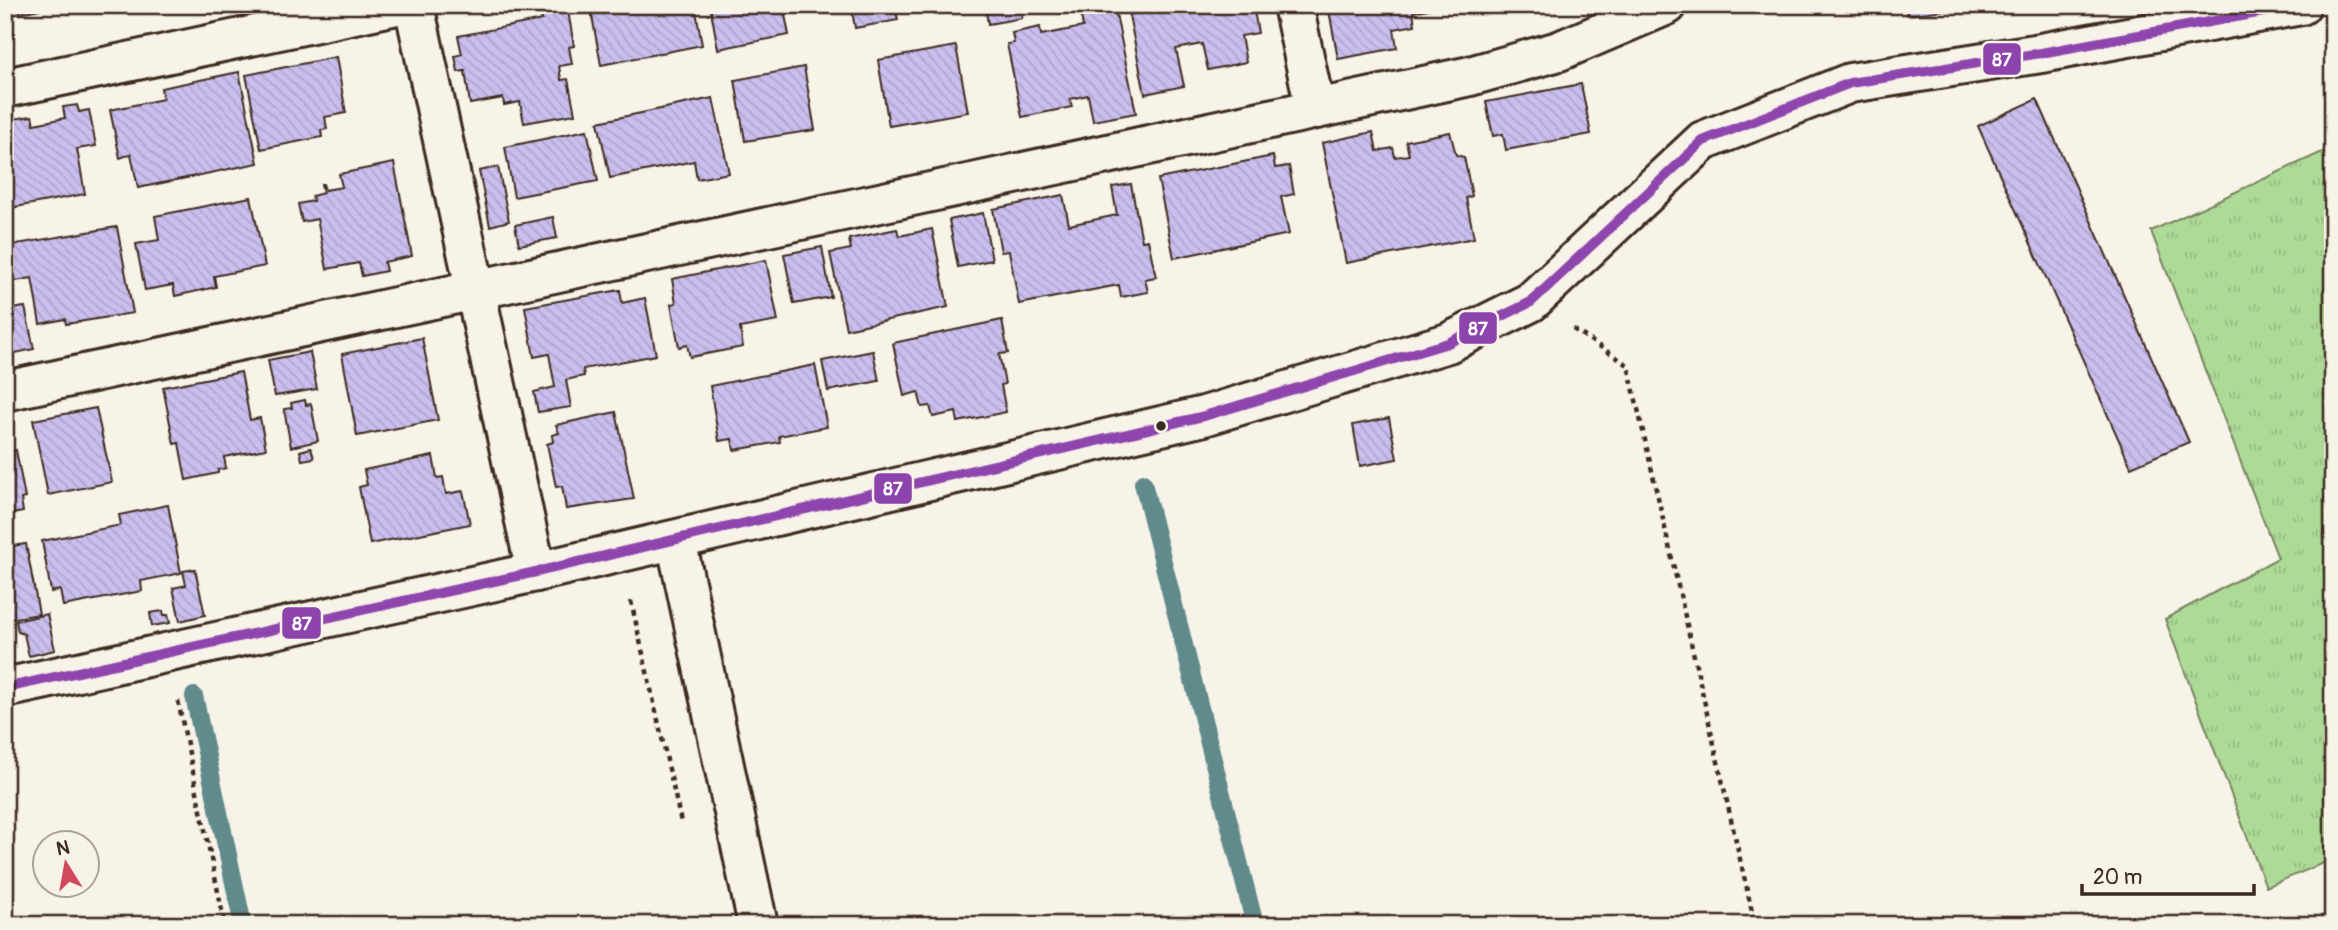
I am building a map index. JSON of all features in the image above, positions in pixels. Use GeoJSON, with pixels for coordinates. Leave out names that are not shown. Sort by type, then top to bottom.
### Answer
{"type":"FeatureCollection","features":[{"type":"Feature","properties":{"kind":"street"},"geometry":{"type":"LineString","coordinates":[[5,88],[397,5]]}},
{"type":"Feature","properties":{"kind":"street"},"geometry":{"type":"LineString","coordinates":[[414,5],[536,572]]}},
{"type":"Feature","properties":{"kind":"street"},"geometry":{"type":"LineString","coordinates":[[1293,5],[1315,108]]}},
{"type":"Feature","properties":{"kind":"street"},"geometry":{"type":"LineString","coordinates":[[5,391],[1470,76],[1559,51],[1667,5]]}},
{"type":"Feature","properties":{"kind":"street"},"geometry":{"type":"LineString","coordinates":[[5,688],[620,553],[1204,416],[1448,343],[1531,302],[1703,141],[1850,83],[2041,53],[2242,11],[2301,5]]}},
{"type":"Feature","properties":{"kind":"street"},"geometry":{"type":"LineString","coordinates":[[676,540],[758,925]]}},
{"type":"Feature","properties":{"kind":"path"},"geometry":{"type":"LineString","coordinates":[[1531,302],[1628,365],[1755,925]]}},
{"type":"Feature","properties":{"kind":"path"},"geometry":{"type":"LineString","coordinates":[[620,553],[684,832]]}},
{"type":"Feature","properties":{"kind":"path"},"geometry":{"type":"LineString","coordinates":[[167,653],[225,925]]}},
{"type":"Feature","properties":{"kind":"green space"},"geometry":{"type":"Polygon","coordinates":[[[2333,147],[2333,859],[2266,887],[2165,619],[2278,558],[2151,231],[2333,147]]]}},
{"type":"Feature","properties":{"kind":"building"},"geometry":{"type":"Polygon","coordinates":[[[5,5],[50,7],[20,13],[19,9],[5,11],[5,5]]]}},
{"type":"Feature","properties":{"kind":"building"},"geometry":{"type":"Polygon","coordinates":[[[539,5],[567,5],[574,46],[569,47],[572,64],[559,66],[561,80],[568,79],[575,114],[524,123],[520,102],[504,105],[503,98],[470,104],[465,71],[458,72],[455,56],[462,54],[458,36],[542,20],[539,5]]]}},
{"type":"Feature","properties":{"kind":"building"},"geometry":{"type":"Polygon","coordinates":[[[590,5],[695,5],[702,45],[601,65],[590,5]]]}},
{"type":"Feature","properties":{"kind":"building"},"geometry":{"type":"Polygon","coordinates":[[[710,5],[783,5],[789,35],[718,49],[710,5]]]}},
{"type":"Feature","properties":{"kind":"building"},"geometry":{"type":"Polygon","coordinates":[[[851,5],[895,5],[898,20],[855,28],[851,5]]]}},
{"type":"Feature","properties":{"kind":"building"},"geometry":{"type":"Polygon","coordinates":[[[985,5],[1019,5],[1022,18],[988,24],[985,5]]]}},
{"type":"Feature","properties":{"kind":"building"},"geometry":{"type":"Polygon","coordinates":[[[1175,5],[1253,5],[1258,33],[1241,36],[1246,62],[1208,70],[1202,44],[1176,49],[1184,86],[1145,94],[1129,15],[1175,5]]]}},
{"type":"Feature","properties":{"kind":"building"},"geometry":{"type":"Polygon","coordinates":[[[1328,5],[1448,5],[1413,12],[1415,25],[1394,29],[1397,48],[1338,59],[1328,5]]]}},
{"type":"Feature","properties":{"kind":"building"},"geometry":{"type":"Polygon","coordinates":[[[1905,5],[1951,5],[1952,9],[1907,15],[1905,5]]]}},
{"type":"Feature","properties":{"kind":"building"},"geometry":{"type":"Polygon","coordinates":[[[1115,9],[1136,113],[1093,121],[1088,95],[1070,99],[1072,107],[1022,117],[1007,44],[1014,43],[1012,33],[1040,27],[1041,35],[1083,27],[1081,15],[1115,9]]]}},
{"type":"Feature","properties":{"kind":"building"},"geometry":{"type":"Polygon","coordinates":[[[956,46],[968,112],[889,126],[878,60],[956,46]]]}},
{"type":"Feature","properties":{"kind":"building"},"geometry":{"type":"Polygon","coordinates":[[[336,57],[346,113],[325,117],[327,129],[321,130],[322,137],[261,149],[246,75],[336,57]]]}},
{"type":"Feature","properties":{"kind":"building"},"geometry":{"type":"Polygon","coordinates":[[[804,67],[815,130],[745,141],[735,80],[804,67]]]}},
{"type":"Feature","properties":{"kind":"building"},"geometry":{"type":"Polygon","coordinates":[[[239,72],[258,163],[138,188],[131,154],[120,158],[110,110],[163,99],[161,88],[239,72]]]}},
{"type":"Feature","properties":{"kind":"building"},"geometry":{"type":"Polygon","coordinates":[[[1581,84],[1591,134],[1506,150],[1503,134],[1493,136],[1486,102],[1581,84]]]}},
{"type":"Feature","properties":{"kind":"building"},"geometry":{"type":"Polygon","coordinates":[[[713,98],[729,173],[697,179],[694,161],[610,178],[598,122],[713,98]]]}},
{"type":"Feature","properties":{"kind":"building"},"geometry":{"type":"Polygon","coordinates":[[[2037,99],[2189,442],[2131,467],[1978,126],[2037,99]]]}},
{"type":"Feature","properties":{"kind":"building"},"geometry":{"type":"Polygon","coordinates":[[[77,105],[79,112],[89,110],[96,146],[77,149],[85,194],[5,209],[5,128],[13,127],[13,119],[32,116],[34,124],[65,118],[63,107],[77,105]]]}},
{"type":"Feature","properties":{"kind":"building"},"geometry":{"type":"Polygon","coordinates":[[[587,130],[598,181],[514,197],[505,147],[587,130]]]}},
{"type":"Feature","properties":{"kind":"building"},"geometry":{"type":"Polygon","coordinates":[[[1373,132],[1377,151],[1393,148],[1395,157],[1409,155],[1406,141],[1450,132],[1456,155],[1464,157],[1472,196],[1466,198],[1474,238],[1346,263],[1322,143],[1373,132]]]}},
{"type":"Feature","properties":{"kind":"building"},"geometry":{"type":"Polygon","coordinates":[[[1273,156],[1275,168],[1289,166],[1294,194],[1281,197],[1289,234],[1174,258],[1158,179],[1273,156]]]}},
{"type":"Feature","properties":{"kind":"building"},"geometry":{"type":"Polygon","coordinates":[[[394,163],[412,256],[384,262],[386,271],[362,276],[359,263],[327,269],[317,219],[302,222],[298,204],[313,201],[312,196],[323,193],[321,184],[325,190],[342,187],[339,174],[394,163]]]}},
{"type":"Feature","properties":{"kind":"building"},"geometry":{"type":"Polygon","coordinates":[[[498,167],[509,221],[490,226],[479,171],[498,167]]]}},
{"type":"Feature","properties":{"kind":"building"},"geometry":{"type":"Polygon","coordinates":[[[1131,184],[1142,241],[1148,240],[1156,277],[1145,279],[1148,292],[1121,297],[1119,285],[1019,304],[1009,251],[1001,252],[993,209],[1063,195],[1069,225],[1117,215],[1112,187],[1131,184]]]}},
{"type":"Feature","properties":{"kind":"building"},"geometry":{"type":"Polygon","coordinates":[[[251,197],[265,266],[214,276],[216,287],[175,296],[173,285],[145,290],[136,244],[159,240],[155,216],[251,197]]]}},
{"type":"Feature","properties":{"kind":"building"},"geometry":{"type":"Polygon","coordinates":[[[983,213],[992,260],[958,267],[949,220],[983,213]]]}},
{"type":"Feature","properties":{"kind":"building"},"geometry":{"type":"Polygon","coordinates":[[[553,217],[557,238],[519,245],[515,225],[553,217]]]}},
{"type":"Feature","properties":{"kind":"building"},"geometry":{"type":"Polygon","coordinates":[[[117,227],[133,313],[66,324],[65,319],[40,324],[32,278],[5,283],[5,246],[117,227]]]}},
{"type":"Feature","properties":{"kind":"building"},"geometry":{"type":"Polygon","coordinates":[[[897,229],[899,236],[932,229],[948,307],[846,329],[830,253],[851,249],[849,239],[897,229]]]}},
{"type":"Feature","properties":{"kind":"building"},"geometry":{"type":"Polygon","coordinates":[[[822,247],[831,297],[794,304],[784,254],[822,247]]]}},
{"type":"Feature","properties":{"kind":"building"},"geometry":{"type":"Polygon","coordinates":[[[766,260],[778,321],[740,328],[743,347],[690,357],[687,345],[679,347],[671,304],[676,303],[672,279],[766,260]]]}},
{"type":"Feature","properties":{"kind":"building"},"geometry":{"type":"Polygon","coordinates":[[[620,290],[622,303],[645,298],[656,355],[583,369],[584,376],[566,380],[571,407],[538,412],[534,392],[555,387],[549,354],[534,357],[525,307],[620,290]]]}},
{"type":"Feature","properties":{"kind":"building"},"geometry":{"type":"Polygon","coordinates":[[[25,307],[34,349],[6,355],[5,310],[25,307]]]}},
{"type":"Feature","properties":{"kind":"building"},"geometry":{"type":"Polygon","coordinates":[[[1002,320],[1008,353],[999,354],[1005,384],[1001,385],[1006,412],[958,422],[956,412],[933,417],[930,406],[922,407],[918,392],[904,396],[893,343],[1002,320]]]}},
{"type":"Feature","properties":{"kind":"building"},"geometry":{"type":"Polygon","coordinates":[[[422,338],[438,420],[357,436],[342,354],[422,338]]]}},
{"type":"Feature","properties":{"kind":"building"},"geometry":{"type":"Polygon","coordinates":[[[873,351],[879,381],[828,391],[822,361],[873,351]]]}},
{"type":"Feature","properties":{"kind":"building"},"geometry":{"type":"Polygon","coordinates":[[[310,352],[317,389],[275,396],[268,360],[310,352]]]}},
{"type":"Feature","properties":{"kind":"building"},"geometry":{"type":"Polygon","coordinates":[[[815,365],[827,427],[779,436],[780,442],[734,450],[732,439],[719,441],[710,386],[815,365]]]}},
{"type":"Feature","properties":{"kind":"building"},"geometry":{"type":"Polygon","coordinates":[[[241,372],[250,420],[260,418],[266,449],[224,457],[226,468],[218,470],[218,473],[186,480],[179,443],[174,444],[163,387],[241,372]]]}},
{"type":"Feature","properties":{"kind":"building"},"geometry":{"type":"Polygon","coordinates":[[[305,400],[306,405],[311,404],[318,441],[291,447],[284,409],[292,408],[291,403],[305,400]]]}},
{"type":"Feature","properties":{"kind":"building"},"geometry":{"type":"Polygon","coordinates":[[[96,408],[112,482],[48,495],[33,420],[96,408]]]}},
{"type":"Feature","properties":{"kind":"building"},"geometry":{"type":"Polygon","coordinates":[[[616,412],[634,499],[566,509],[562,486],[556,487],[547,444],[553,442],[552,435],[559,433],[556,425],[616,412]]]}},
{"type":"Feature","properties":{"kind":"building"},"geometry":{"type":"Polygon","coordinates":[[[1389,418],[1397,459],[1360,466],[1353,425],[1389,418]]]}},
{"type":"Feature","properties":{"kind":"building"},"geometry":{"type":"Polygon","coordinates":[[[311,448],[314,458],[302,460],[300,451],[311,448]]]}},
{"type":"Feature","properties":{"kind":"building"},"geometry":{"type":"Polygon","coordinates":[[[16,450],[25,498],[21,499],[23,512],[12,514],[9,499],[5,500],[5,452],[16,450]]]}},
{"type":"Feature","properties":{"kind":"building"},"geometry":{"type":"Polygon","coordinates":[[[433,456],[437,478],[443,477],[446,494],[463,491],[470,524],[370,544],[359,487],[367,485],[364,470],[433,456]]]}},
{"type":"Feature","properties":{"kind":"building"},"geometry":{"type":"Polygon","coordinates":[[[168,505],[181,573],[141,581],[142,591],[63,606],[60,590],[51,592],[42,541],[121,525],[119,515],[168,505]]]}},
{"type":"Feature","properties":{"kind":"building"},"geometry":{"type":"Polygon","coordinates":[[[26,544],[39,614],[5,620],[5,547],[26,544]]]}},
{"type":"Feature","properties":{"kind":"building"},"geometry":{"type":"Polygon","coordinates":[[[195,569],[205,615],[180,621],[173,588],[186,585],[183,571],[195,569]]]}},
{"type":"Feature","properties":{"kind":"building"},"geometry":{"type":"Polygon","coordinates":[[[163,611],[164,615],[168,615],[170,623],[152,626],[150,613],[163,611]]]}},
{"type":"Feature","properties":{"kind":"building"},"geometry":{"type":"Polygon","coordinates":[[[47,614],[55,650],[29,656],[24,634],[18,632],[16,621],[47,614]]]}},
{"type":"Feature","properties":{"kind":"waterway"},"geometry":{"type":"LineString","coordinates":[[1143,483],[1255,925]]}},
{"type":"Feature","properties":{"kind":"waterway"},"geometry":{"type":"LineString","coordinates":[[194,696],[243,925]]}},
{"type":"Feature","properties":{"kind":"transit line","name":"87"},"geometry":{"type":"LineString","coordinates":[[5,688],[536,572],[1204,416],[1448,343],[1531,302],[1703,141],[1850,83],[2041,53],[2301,5]]}}]}
